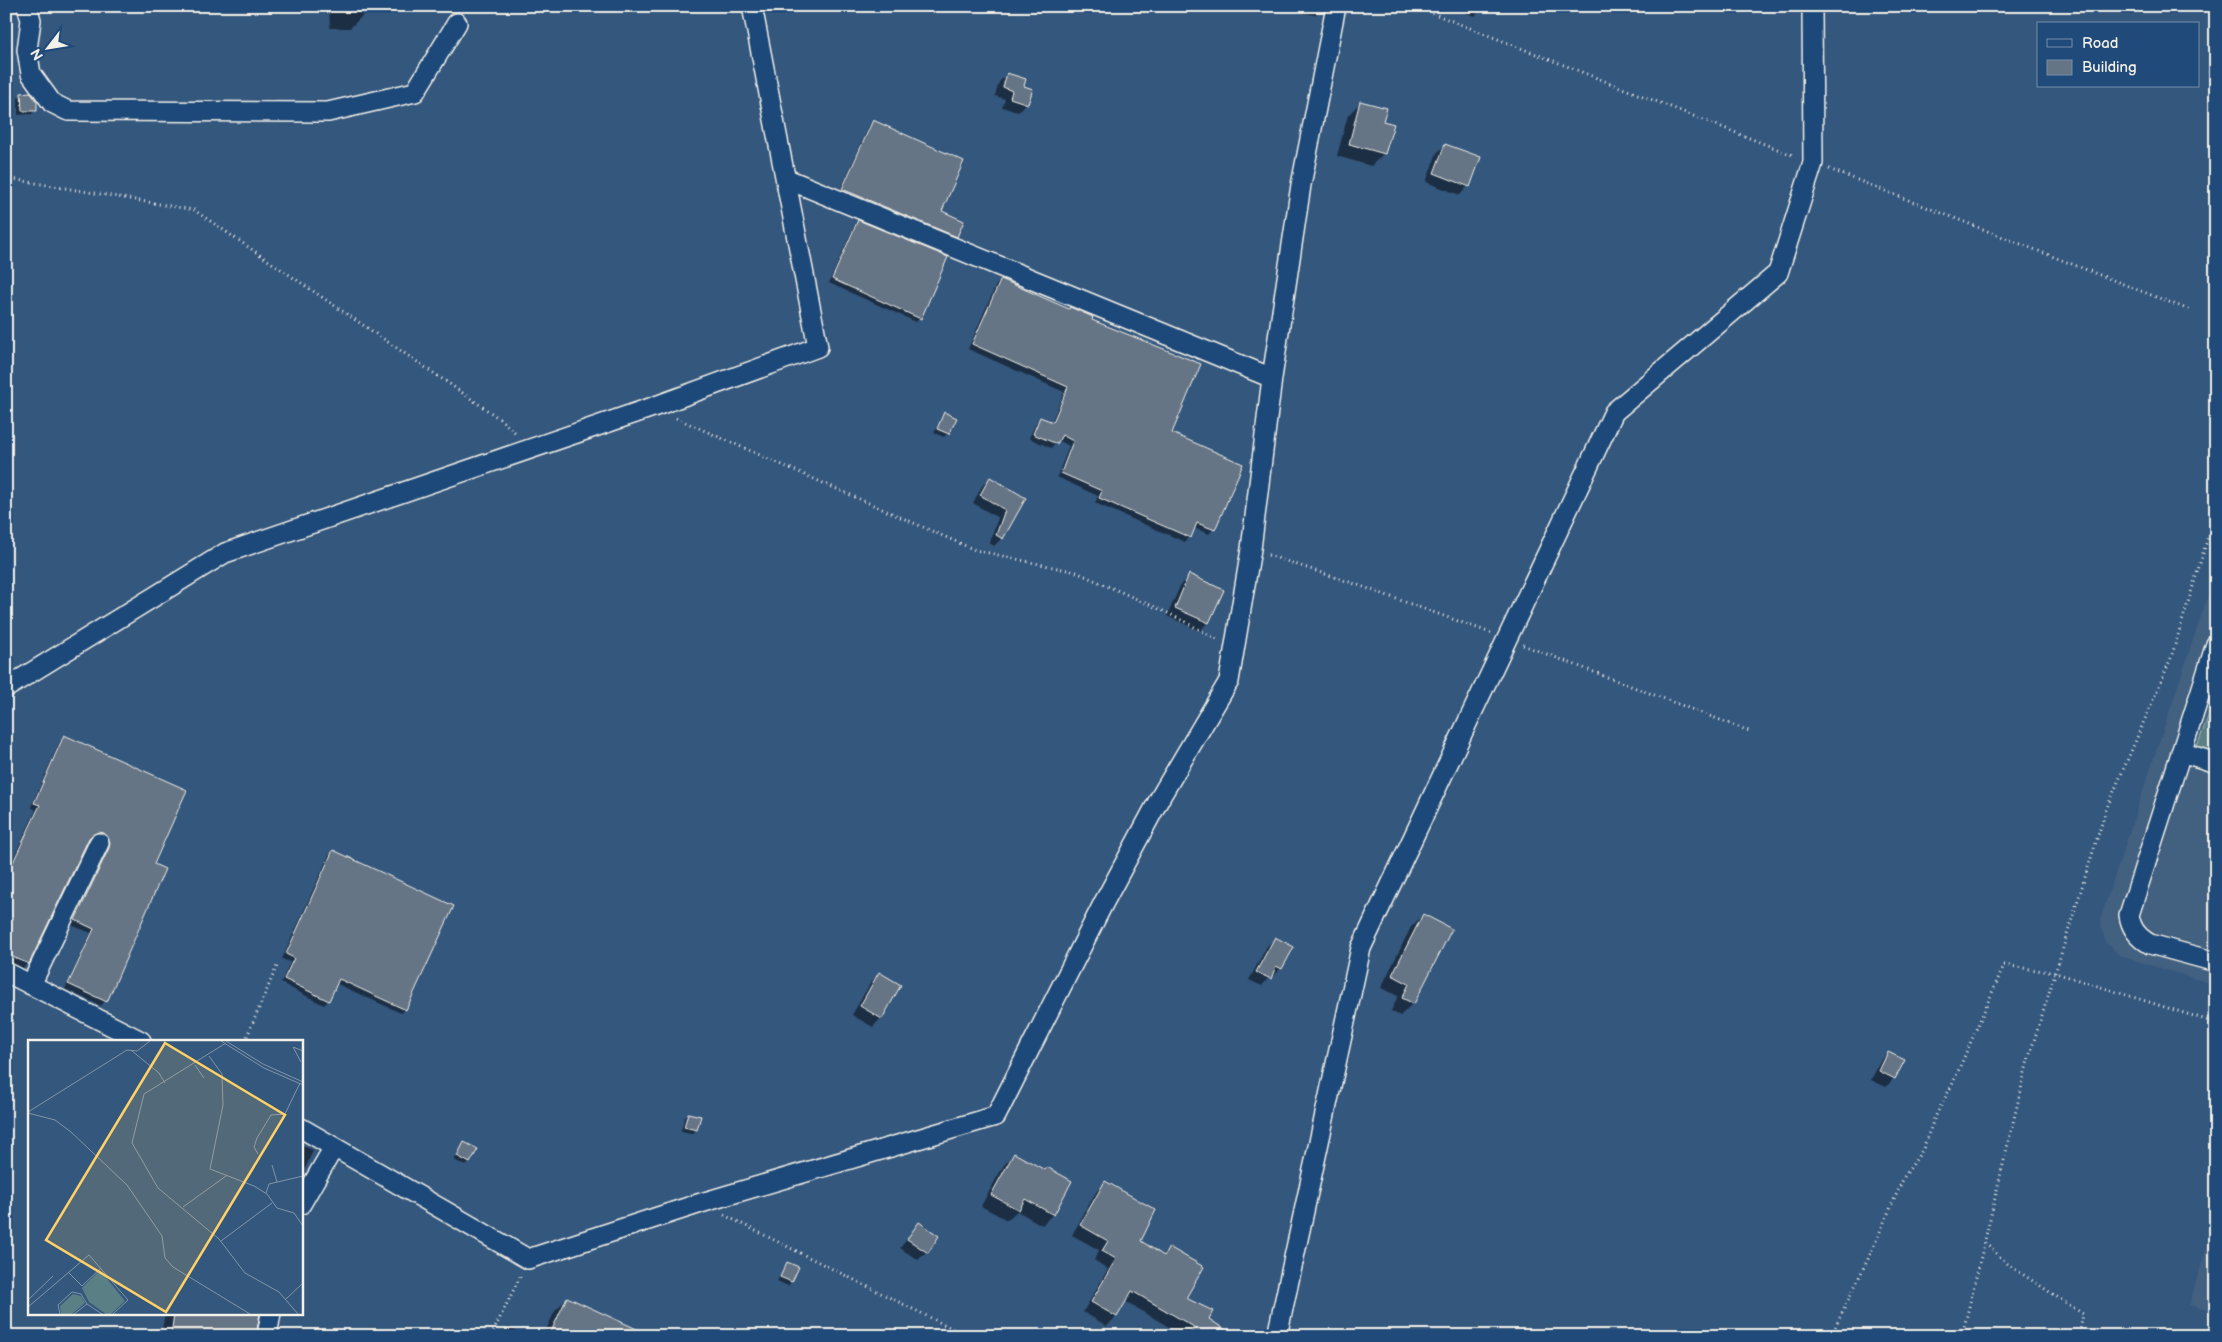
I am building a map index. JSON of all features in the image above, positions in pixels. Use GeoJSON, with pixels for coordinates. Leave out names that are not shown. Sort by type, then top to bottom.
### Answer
{"type":"FeatureCollection","features":[{"type":"Feature","properties":{"kind":"street"},"geometry":{"type":"LineString","coordinates":[[27,6],[31,20],[26,50],[31,74],[52,103],[68,112],[328,112],[415,92],[456,22]]}},
{"type":"Feature","properties":{"kind":"street"},"geometry":{"type":"LineString","coordinates":[[6,688],[225,552],[652,407],[818,347],[752,6]]}},
{"type":"Feature","properties":{"kind":"street"},"geometry":{"type":"LineString","coordinates":[[302,1129],[528,1259],[701,1203],[996,1116],[1103,904],[1161,796],[1229,680],[1251,549],[1272,378],[1301,185],[1336,6]]}},
{"type":"Feature","properties":{"kind":"street"},"geometry":{"type":"LineString","coordinates":[[1277,1336],[1362,948],[1585,473],[1614,412],[1778,273],[1813,163],[1812,6]]}},
{"type":"Feature","properties":{"kind":"street"},"geometry":{"type":"LineString","coordinates":[[787,179],[1272,378]]}},
{"type":"Feature","properties":{"kind":"street"},"geometry":{"type":"LineString","coordinates":[[2216,644],[2129,915],[2130,923],[2141,939],[2150,944],[2216,962]]}},
{"type":"Feature","properties":{"kind":"street"},"geometry":{"type":"LineString","coordinates":[[2181,752],[2216,763]]}},
{"type":"Feature","properties":{"kind":"street"},"geometry":{"type":"LineString","coordinates":[[32,985],[98,843]]}},
{"type":"Feature","properties":{"kind":"street"},"geometry":{"type":"LineString","coordinates":[[6,972],[139,1040]]}},
{"type":"Feature","properties":{"kind":"street"},"geometry":{"type":"LineString","coordinates":[[302,1202],[334,1147]]}},
{"type":"Feature","properties":{"kind":"street"},"geometry":{"type":"LineString","coordinates":[[266,1336],[271,1314]]}},
{"type":"Feature","properties":{"kind":"path"},"geometry":{"type":"LineString","coordinates":[[6,178],[194,210],[500,419],[532,447]]}},
{"type":"Feature","properties":{"kind":"path"},"geometry":{"type":"LineString","coordinates":[[652,407],[975,550],[1076,572],[1166,612],[1234,649]]}},
{"type":"Feature","properties":{"kind":"path"},"geometry":{"type":"LineString","coordinates":[[1962,1336],[2028,1060],[2106,810],[2171,658],[2216,511]]}},
{"type":"Feature","properties":{"kind":"path"},"geometry":{"type":"LineString","coordinates":[[1831,1336],[1904,1177],[1923,1149],[1934,1119],[1953,1083],[2004,965],[2056,973],[2216,1022]]}},
{"type":"Feature","properties":{"kind":"path"},"geometry":{"type":"LineString","coordinates":[[245,1040],[277,966]]}},
{"type":"Feature","properties":{"kind":"path"},"geometry":{"type":"LineString","coordinates":[[701,1203],[966,1336]]}},
{"type":"Feature","properties":{"kind":"path"},"geometry":{"type":"LineString","coordinates":[[1984,1243],[2010,1266],[2082,1314],[2079,1336]]}},
{"type":"Feature","properties":{"kind":"path"},"geometry":{"type":"LineString","coordinates":[[491,1336],[528,1259]]}},
{"type":"Feature","properties":{"kind":"shaded area"},"geometry":{"type":"Polygon","coordinates":[[[2216,571],[2216,985],[2120,956],[2105,942],[2100,920],[2216,571]]]}},
{"type":"Feature","properties":{"kind":"shaded area"},"geometry":{"type":"Polygon","coordinates":[[[2216,1217],[2216,1313],[2189,1305],[2216,1217]]]}},
{"type":"Feature","properties":{"kind":"green space"},"geometry":{"type":"Polygon","coordinates":[[[2216,695],[2216,758],[2195,752],[2216,695]]]}},
{"type":"Feature","properties":{"kind":"building"},"geometry":{"type":"Polygon","coordinates":[[[1007,73],[1026,79],[1024,86],[1033,89],[1028,104],[1010,98],[1012,91],[1003,87],[1007,73]]]}},
{"type":"Feature","properties":{"kind":"building"},"geometry":{"type":"Polygon","coordinates":[[[30,92],[37,102],[37,111],[22,111],[21,93],[30,92]]]}},
{"type":"Feature","properties":{"kind":"building"},"geometry":{"type":"Polygon","coordinates":[[[1360,101],[1387,108],[1383,121],[1394,124],[1385,154],[1349,144],[1360,101]]]}},
{"type":"Feature","properties":{"kind":"building"},"geometry":{"type":"Polygon","coordinates":[[[873,120],[964,161],[942,211],[964,221],[957,237],[842,189],[873,120]]]}},
{"type":"Feature","properties":{"kind":"building"},"geometry":{"type":"Polygon","coordinates":[[[1445,144],[1481,157],[1470,187],[1434,173],[1445,144]]]}},
{"type":"Feature","properties":{"kind":"building"},"geometry":{"type":"Polygon","coordinates":[[[858,220],[948,257],[921,319],[832,279],[858,220]]]}},
{"type":"Feature","properties":{"kind":"building"},"geometry":{"type":"Polygon","coordinates":[[[1001,279],[1069,309],[1070,307],[1093,317],[1092,320],[1201,364],[1172,433],[1243,464],[1215,530],[1197,523],[1191,538],[1099,498],[1102,491],[1061,473],[1073,441],[1062,435],[1057,444],[1033,434],[1040,417],[1053,422],[1068,387],[972,344],[1001,279]]]}},
{"type":"Feature","properties":{"kind":"building"},"geometry":{"type":"Polygon","coordinates":[[[944,412],[957,418],[949,434],[937,429],[944,412]]]}},
{"type":"Feature","properties":{"kind":"building"},"geometry":{"type":"Polygon","coordinates":[[[990,477],[1026,498],[1003,539],[996,535],[1005,510],[980,495],[990,477]]]}},
{"type":"Feature","properties":{"kind":"building"},"geometry":{"type":"Polygon","coordinates":[[[1189,574],[1224,590],[1209,623],[1175,608],[1189,574]]]}},
{"type":"Feature","properties":{"kind":"building"},"geometry":{"type":"Polygon","coordinates":[[[64,735],[187,790],[154,864],[165,869],[107,1002],[68,984],[94,929],[75,920],[109,848],[110,842],[104,833],[98,832],[89,838],[29,964],[6,954],[6,877],[40,805],[34,803],[64,735]]]}},
{"type":"Feature","properties":{"kind":"building"},"geometry":{"type":"Polygon","coordinates":[[[333,850],[454,906],[406,1010],[339,979],[329,1001],[284,979],[294,958],[286,954],[333,850]]]}},
{"type":"Feature","properties":{"kind":"building"},"geometry":{"type":"Polygon","coordinates":[[[1423,914],[1452,929],[1414,1004],[1402,998],[1409,984],[1392,975],[1423,914]]]}},
{"type":"Feature","properties":{"kind":"building"},"geometry":{"type":"Polygon","coordinates":[[[1275,937],[1294,947],[1282,969],[1276,966],[1271,979],[1256,972],[1275,937]]]}},
{"type":"Feature","properties":{"kind":"building"},"geometry":{"type":"Polygon","coordinates":[[[879,972],[901,985],[882,1019],[860,1006],[879,972]]]}},
{"type":"Feature","properties":{"kind":"building"},"geometry":{"type":"Polygon","coordinates":[[[1888,1052],[1905,1060],[1895,1079],[1879,1071],[1888,1052]]]}},
{"type":"Feature","properties":{"kind":"building"},"geometry":{"type":"Polygon","coordinates":[[[688,1113],[701,1116],[697,1130],[684,1127],[688,1113]]]}},
{"type":"Feature","properties":{"kind":"building"},"geometry":{"type":"Polygon","coordinates":[[[464,1142],[478,1149],[470,1163],[457,1156],[464,1142]]]}},
{"type":"Feature","properties":{"kind":"building"},"geometry":{"type":"Polygon","coordinates":[[[1014,1153],[1045,1170],[1047,1167],[1072,1181],[1054,1215],[1025,1199],[1019,1210],[991,1195],[1014,1153]]]}},
{"type":"Feature","properties":{"kind":"building"},"geometry":{"type":"Polygon","coordinates":[[[1105,1181],[1156,1210],[1141,1241],[1164,1256],[1169,1247],[1204,1267],[1186,1298],[1213,1311],[1209,1319],[1235,1336],[1189,1336],[1194,1327],[1132,1291],[1117,1317],[1091,1302],[1116,1259],[1102,1251],[1108,1241],[1080,1225],[1105,1181]]]}},
{"type":"Feature","properties":{"kind":"building"},"geometry":{"type":"Polygon","coordinates":[[[919,1222],[939,1236],[928,1253],[907,1239],[919,1222]]]}},
{"type":"Feature","properties":{"kind":"building"},"geometry":{"type":"Polygon","coordinates":[[[787,1262],[799,1267],[792,1282],[780,1277],[787,1262]]]}},
{"type":"Feature","properties":{"kind":"building"},"geometry":{"type":"Polygon","coordinates":[[[567,1297],[652,1336],[549,1336],[567,1297]]]}},
{"type":"Feature","properties":{"kind":"building"},"geometry":{"type":"Polygon","coordinates":[[[174,1314],[260,1314],[256,1336],[171,1336],[174,1314]]]}}]}
